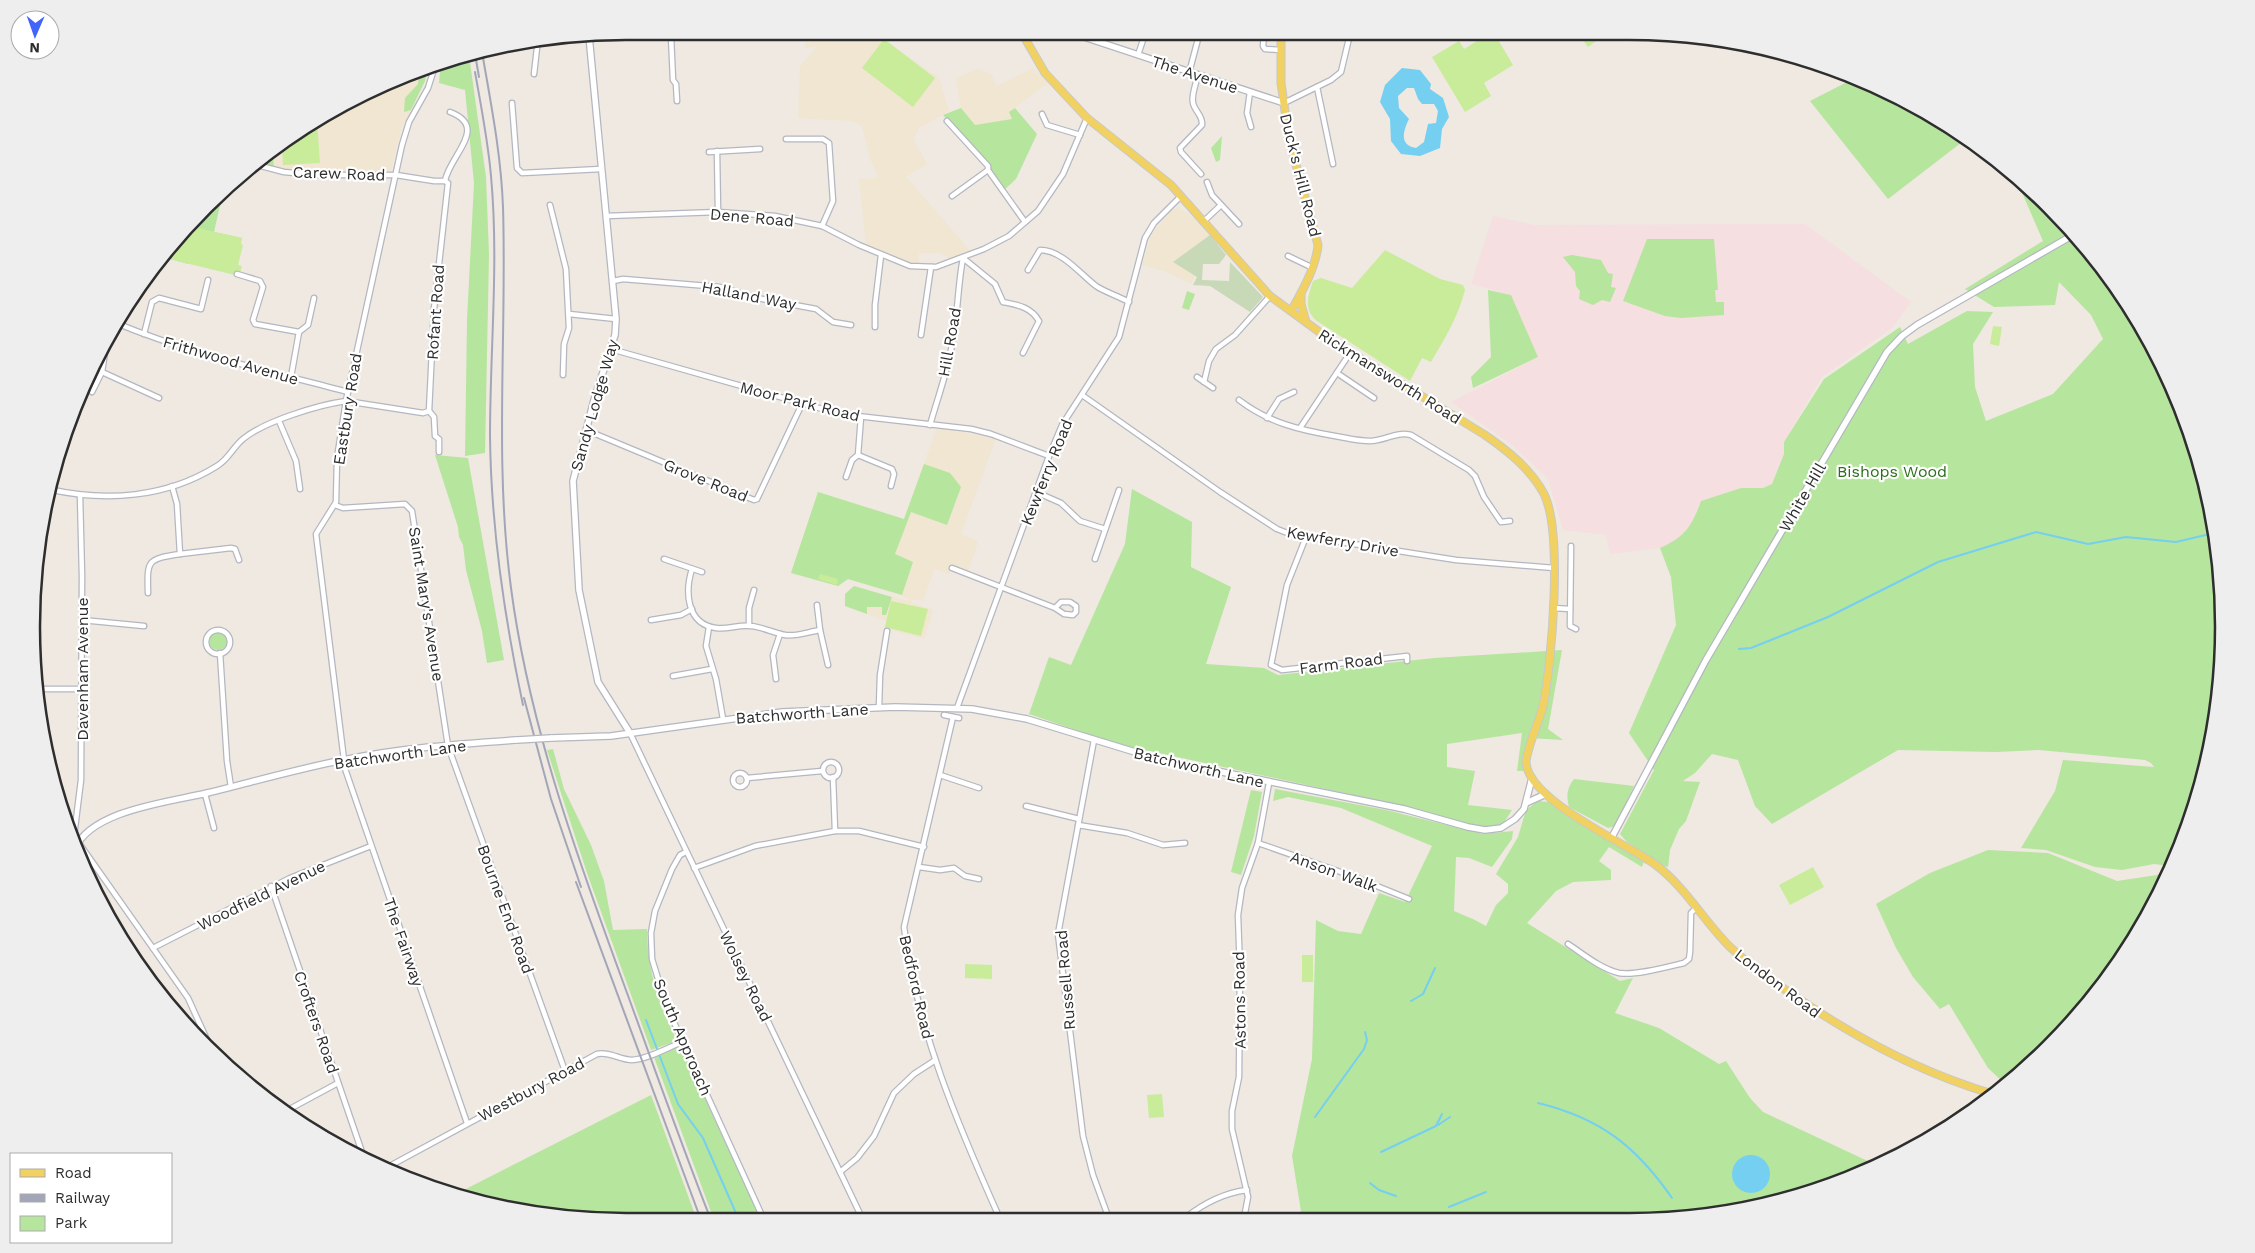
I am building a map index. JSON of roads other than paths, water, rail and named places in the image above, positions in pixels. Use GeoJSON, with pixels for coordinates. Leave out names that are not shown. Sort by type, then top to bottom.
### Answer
{"type":"FeatureCollection","features":[{"type":"Feature","properties":{"kind":"main road","name":"Rickmansworth Road"},"geometry":{"type":"LineString","coordinates":[[1027,40],[1045,72],[1087,118],[1171,185],[1270,296],[1350,353],[1485,435],[1526,468],[1540,488],[1550,511],[1553,527],[1553,608],[1546,687],[1526,761],[1527,769],[1532,778]]}},
{"type":"Feature","properties":{"kind":"main road","name":"Duck's Hill Road"},"geometry":{"type":"LineString","coordinates":[[1281,40],[1280,50],[1284,103],[1289,139],[1317,238],[1318,252],[1301,293],[1290,311]]}},
{"type":"Feature","properties":{"kind":"main road"},"geometry":{"type":"LineString","coordinates":[[1301,293],[1301,304],[1306,323]]}},
{"type":"Feature","properties":{"kind":"main road"},"geometry":{"type":"LineString","coordinates":[[1532,778],[1546,794]]}},
{"type":"Feature","properties":{"kind":"main road","name":"London Road"},"geometry":{"type":"LineString","coordinates":[[1546,794],[1564,809],[1658,866],[1717,934],[1740,956],[1832,1022],[1934,1074],[1986,1092]]}},
{"type":"Feature","properties":{"kind":"street"},"geometry":{"type":"LineString","coordinates":[[671,40],[673,80],[676,84],[677,101]]}},
{"type":"Feature","properties":{"kind":"street","name":"The Avenue"},"geometry":{"type":"LineString","coordinates":[[1095,40],[1284,103]]}},
{"type":"Feature","properties":{"kind":"street"},"geometry":{"type":"LineString","coordinates":[[1138,55],[1143,40]]}},
{"type":"Feature","properties":{"kind":"street"},"geometry":{"type":"LineString","coordinates":[[1189,72],[1198,40]]}},
{"type":"Feature","properties":{"kind":"street"},"geometry":{"type":"LineString","coordinates":[[1264,40],[1265,49],[1280,50]]}},
{"type":"Feature","properties":{"kind":"street"},"geometry":{"type":"LineString","coordinates":[[1284,103],[1317,87],[1341,72],[1349,40]]}},
{"type":"Feature","properties":{"kind":"street"},"geometry":{"type":"LineString","coordinates":[[589,41],[606,216]]}},
{"type":"Feature","properties":{"kind":"street"},"geometry":{"type":"LineString","coordinates":[[534,74],[535,47]]}},
{"type":"Feature","properties":{"kind":"street","name":"Eastbury Road"},"geometry":{"type":"LineString","coordinates":[[335,505],[337,458],[346,401],[375,259],[409,122],[428,88],[433,73]]}},
{"type":"Feature","properties":{"kind":"street"},"geometry":{"type":"LineString","coordinates":[[1198,75],[1192,97],[1193,105],[1201,115],[1202,125],[1180,148],[1181,152],[1201,174]]}},
{"type":"Feature","properties":{"kind":"street"},"geometry":{"type":"LineString","coordinates":[[1317,87],[1333,164]]}},
{"type":"Feature","properties":{"kind":"street"},"geometry":{"type":"LineString","coordinates":[[1250,92],[1247,113],[1251,127]]}},
{"type":"Feature","properties":{"kind":"street"},"geometry":{"type":"LineString","coordinates":[[512,103],[517,168],[522,173],[601,169]]}},
{"type":"Feature","properties":{"kind":"street"},"geometry":{"type":"LineString","coordinates":[[396,175],[434,182],[444,181],[447,171],[466,140],[467,132],[464,117],[450,112]]}},
{"type":"Feature","properties":{"kind":"street"},"geometry":{"type":"LineString","coordinates":[[1042,114],[1047,125],[1080,135]]}},
{"type":"Feature","properties":{"kind":"street","name":"Dene Road"},"geometry":{"type":"LineString","coordinates":[[606,216],[718,212],[775,216],[822,226],[881,255],[910,266],[931,267],[963,258],[1009,236],[1038,211],[1063,174],[1087,118]]}},
{"type":"Feature","properties":{"kind":"street"},"geometry":{"type":"LineString","coordinates":[[947,121],[988,166],[988,170],[1025,222]]}},
{"type":"Feature","properties":{"kind":"street"},"geometry":{"type":"LineString","coordinates":[[786,139],[823,139],[829,143],[833,201],[822,226]]}},
{"type":"Feature","properties":{"kind":"street"},"geometry":{"type":"LineString","coordinates":[[709,152],[760,149]]}},
{"type":"Feature","properties":{"kind":"street"},"geometry":{"type":"LineString","coordinates":[[717,151],[718,212]]}},
{"type":"Feature","properties":{"kind":"street","name":"Carew Road"},"geometry":{"type":"LineString","coordinates":[[263,166],[284,172],[317,175],[396,175]]}},
{"type":"Feature","properties":{"kind":"street"},"geometry":{"type":"LineString","coordinates":[[952,196],[988,170]]}},
{"type":"Feature","properties":{"kind":"street","name":"Rofant Road"},"geometry":{"type":"LineString","coordinates":[[439,452],[439,439],[435,436],[434,417],[429,411],[434,309],[448,185],[444,181]]}},
{"type":"Feature","properties":{"kind":"street"},"geometry":{"type":"LineString","coordinates":[[1207,182],[1212,195],[1239,224]]}},
{"type":"Feature","properties":{"kind":"street","name":"Kewferry Road"},"geometry":{"type":"LineString","coordinates":[[957,708],[1062,425],[1116,343],[1129,302],[1144,238],[1154,223],[1181,196]]}},
{"type":"Feature","properties":{"kind":"street"},"geometry":{"type":"LineString","coordinates":[[550,205],[558,243],[565,260],[569,328],[563,353],[564,375]]}},
{"type":"Feature","properties":{"kind":"street"},"geometry":{"type":"LineString","coordinates":[[1203,222],[1221,205]]}},
{"type":"Feature","properties":{"kind":"street","name":"Sandy Lodge Way"},"geometry":{"type":"LineString","coordinates":[[606,216],[616,319],[611,349],[586,430],[573,481],[580,602],[598,682],[630,733]]}},
{"type":"Feature","properties":{"kind":"street","name":"White Hill"},"geometry":{"type":"LineString","coordinates":[[1612,837],[1706,660],[1887,352],[1902,336],[1917,325],[2067,238]]}},
{"type":"Feature","properties":{"kind":"street"},"geometry":{"type":"LineString","coordinates":[[1028,270],[1040,250],[1045,250],[1055,254],[1097,286],[1129,302]]}},
{"type":"Feature","properties":{"kind":"street"},"geometry":{"type":"LineString","coordinates":[[875,328],[875,305],[881,255]]}},
{"type":"Feature","properties":{"kind":"street"},"geometry":{"type":"LineString","coordinates":[[1288,256],[1311,268]]}},
{"type":"Feature","properties":{"kind":"street"},"geometry":{"type":"LineString","coordinates":[[963,258],[995,284],[1003,302],[1031,309],[1039,321],[1023,353]]}},
{"type":"Feature","properties":{"kind":"street","name":"Hill Road"},"geometry":{"type":"LineString","coordinates":[[930,425],[951,350],[963,258]]}},
{"type":"Feature","properties":{"kind":"street"},"geometry":{"type":"LineString","coordinates":[[921,335],[931,267]]}},
{"type":"Feature","properties":{"kind":"street"},"geometry":{"type":"LineString","coordinates":[[237,274],[260,281],[263,287],[252,320],[255,324],[299,332]]}},
{"type":"Feature","properties":{"kind":"street","name":"Halland Way"},"geometry":{"type":"LineString","coordinates":[[613,281],[623,279],[720,287],[758,298],[816,309],[833,322],[851,325]]}},
{"type":"Feature","properties":{"kind":"street"},"geometry":{"type":"LineString","coordinates":[[144,334],[152,302],[159,298],[201,309],[208,280]]}},
{"type":"Feature","properties":{"kind":"street"},"geometry":{"type":"LineString","coordinates":[[1204,382],[1209,361],[1216,349],[1235,335],[1270,296]]}},
{"type":"Feature","properties":{"kind":"street"},"geometry":{"type":"LineString","coordinates":[[292,377],[299,332],[308,325],[314,298]]}},
{"type":"Feature","properties":{"kind":"street"},"geometry":{"type":"LineString","coordinates":[[569,314],[616,319]]}},
{"type":"Feature","properties":{"kind":"street","name":"Frithwood Avenue"},"geometry":{"type":"LineString","coordinates":[[124,326],[244,366],[348,392]]}},
{"type":"Feature","properties":{"kind":"street","name":"Moor Park Road"},"geometry":{"type":"LineString","coordinates":[[611,349],[802,404],[861,417],[991,434],[1049,456]]}},
{"type":"Feature","properties":{"kind":"street"},"geometry":{"type":"LineString","coordinates":[[1300,428],[1350,353]]}},
{"type":"Feature","properties":{"kind":"street"},"geometry":{"type":"LineString","coordinates":[[92,392],[102,372],[104,360]]}},
{"type":"Feature","properties":{"kind":"street"},"geometry":{"type":"LineString","coordinates":[[102,372],[159,398]]}},
{"type":"Feature","properties":{"kind":"street"},"geometry":{"type":"LineString","coordinates":[[1337,373],[1374,398]]}},
{"type":"Feature","properties":{"kind":"street"},"geometry":{"type":"LineString","coordinates":[[1197,377],[1213,388]]}},
{"type":"Feature","properties":{"kind":"street"},"geometry":{"type":"LineString","coordinates":[[1267,418],[1279,399],[1294,392]]}},
{"type":"Feature","properties":{"kind":"street","name":"Kewferry Drive"},"geometry":{"type":"LineString","coordinates":[[1082,395],[1259,517],[1290,534],[1456,560],[1554,568]]}},
{"type":"Feature","properties":{"kind":"street"},"geometry":{"type":"LineString","coordinates":[[1239,400],[1267,418],[1290,428],[1300,428],[1366,441],[1403,433],[1411,435],[1475,476],[1496,516],[1501,522],[1510,522]]}},
{"type":"Feature","properties":{"kind":"street"},"geometry":{"type":"LineString","coordinates":[[56,491],[80,495],[119,496],[156,491],[219,465],[230,456],[244,438],[279,421],[309,409],[346,401],[423,413],[429,411]]}},
{"type":"Feature","properties":{"kind":"street","name":"Grove Road"},"geometry":{"type":"LineString","coordinates":[[586,430],[754,500],[757,499],[802,404]]}},
{"type":"Feature","properties":{"kind":"street"},"geometry":{"type":"LineString","coordinates":[[846,477],[852,460],[858,455],[861,417]]}},
{"type":"Feature","properties":{"kind":"street"},"geometry":{"type":"LineString","coordinates":[[279,421],[296,461],[300,489]]}},
{"type":"Feature","properties":{"kind":"street"},"geometry":{"type":"LineString","coordinates":[[858,455],[892,468],[894,474],[891,486]]}},
{"type":"Feature","properties":{"kind":"street"},"geometry":{"type":"LineString","coordinates":[[1458,472],[1461,466]]}},
{"type":"Feature","properties":{"kind":"street"},"geometry":{"type":"LineString","coordinates":[[172,486],[177,504],[180,554]]}},
{"type":"Feature","properties":{"kind":"street"},"geometry":{"type":"LineString","coordinates":[[1095,559],[1118,490]]}},
{"type":"Feature","properties":{"kind":"street"},"geometry":{"type":"LineString","coordinates":[[1036,492],[1061,503],[1080,521],[1104,529]]}},
{"type":"Feature","properties":{"kind":"street","name":"Davenham Avenue"},"geometry":{"type":"LineString","coordinates":[[75,826],[81,790],[82,620],[80,495]]}},
{"type":"Feature","properties":{"kind":"street","name":"Saint Mary's Avenue"},"geometry":{"type":"LineString","coordinates":[[335,505],[343,508],[405,504],[412,511],[448,746]]}},
{"type":"Feature","properties":{"kind":"street"},"geometry":{"type":"LineString","coordinates":[[335,505],[318,527],[316,539],[343,760]]}},
{"type":"Feature","properties":{"kind":"street","name":"Farm Road"},"geometry":{"type":"LineString","coordinates":[[1306,537],[1285,592],[1271,665],[1282,670],[1392,657],[1407,656],[1407,661]]}},
{"type":"Feature","properties":{"kind":"street"},"geometry":{"type":"LineString","coordinates":[[1571,546],[1570,626],[1576,629]]}},
{"type":"Feature","properties":{"kind":"street"},"geometry":{"type":"LineString","coordinates":[[148,593],[148,567],[156,557],[231,548],[235,549],[240,560]]}},
{"type":"Feature","properties":{"kind":"street"},"geometry":{"type":"LineString","coordinates":[[664,559],[702,572]]}},
{"type":"Feature","properties":{"kind":"street"},"geometry":{"type":"LineString","coordinates":[[952,568],[1001,589],[1055,608],[1064,614],[1073,615],[1076,612],[1076,606],[1070,602],[1061,602],[1055,608]]}},
{"type":"Feature","properties":{"kind":"street"},"geometry":{"type":"LineString","coordinates":[[692,569],[687,593],[692,609],[702,622],[709,627],[722,629],[749,625],[780,634],[797,635],[820,630]]}},
{"type":"Feature","properties":{"kind":"street"},"geometry":{"type":"LineString","coordinates":[[749,625],[749,608],[754,590]]}},
{"type":"Feature","properties":{"kind":"street"},"geometry":{"type":"LineString","coordinates":[[817,605],[820,630],[828,665]]}},
{"type":"Feature","properties":{"kind":"street"},"geometry":{"type":"LineString","coordinates":[[1553,608],[1570,610]]}},
{"type":"Feature","properties":{"kind":"street"},"geometry":{"type":"LineString","coordinates":[[651,620],[681,615],[692,609]]}},
{"type":"Feature","properties":{"kind":"street"},"geometry":{"type":"LineString","coordinates":[[82,620],[144,626]]}},
{"type":"Feature","properties":{"kind":"street"},"geometry":{"type":"LineString","coordinates":[[709,627],[706,646],[716,679],[723,719]]}},
{"type":"Feature","properties":{"kind":"street"},"geometry":{"type":"LineString","coordinates":[[216,630],[225,632],[229,640],[228,648],[220,653],[210,650],[207,646],[208,636],[216,630]]}},
{"type":"Feature","properties":{"kind":"street"},"geometry":{"type":"LineString","coordinates":[[879,708],[880,675],[887,631]]}},
{"type":"Feature","properties":{"kind":"street"},"geometry":{"type":"LineString","coordinates":[[776,679],[773,655],[780,634]]}},
{"type":"Feature","properties":{"kind":"street"},"geometry":{"type":"LineString","coordinates":[[220,653],[226,753],[231,787]]}},
{"type":"Feature","properties":{"kind":"street"},"geometry":{"type":"LineString","coordinates":[[673,676],[712,669]]}},
{"type":"Feature","properties":{"kind":"street"},"geometry":{"type":"LineString","coordinates":[[44,689],[82,689]]}},
{"type":"Feature","properties":{"kind":"street","name":"Batchworth Lane"},"geometry":{"type":"LineString","coordinates":[[81,841],[97,825],[135,810],[343,760],[448,746],[517,740],[611,736],[782,712],[879,708],[957,708],[1006,714],[1158,759],[1404,809],[1468,828],[1485,830],[1501,828],[1520,814],[1526,803],[1532,778]]}},
{"type":"Feature","properties":{"kind":"street","name":"Bedford Road"},"geometry":{"type":"LineString","coordinates":[[944,715],[956,717],[940,775],[904,928],[909,960],[934,1061],[973,1160],[997,1213]]}},
{"type":"Feature","properties":{"kind":"street","name":"Wolsey Road"},"geometry":{"type":"LineString","coordinates":[[630,733],[860,1213]]}},
{"type":"Feature","properties":{"kind":"street","name":"Russell Road"},"geometry":{"type":"LineString","coordinates":[[1094,740],[1058,938],[1083,1136],[1093,1175],[1107,1213]]}},
{"type":"Feature","properties":{"kind":"street","name":"Bourne End Road"},"geometry":{"type":"LineString","coordinates":[[448,746],[564,1071]]}},
{"type":"Feature","properties":{"kind":"street","name":"The Fairway"},"geometry":{"type":"LineString","coordinates":[[343,760],[467,1123]]}},
{"type":"Feature","properties":{"kind":"street"},"geometry":{"type":"LineString","coordinates":[[829,763],[836,764],[839,772],[833,777],[827,776],[822,771],[829,763]]}},
{"type":"Feature","properties":{"kind":"street"},"geometry":{"type":"LineString","coordinates":[[747,778],[822,771]]}},
{"type":"Feature","properties":{"kind":"street"},"geometry":{"type":"LineString","coordinates":[[940,775],[979,788]]}},
{"type":"Feature","properties":{"kind":"street"},"geometry":{"type":"LineString","coordinates":[[833,777],[835,831]]}},
{"type":"Feature","properties":{"kind":"street","name":"Astons Road"},"geometry":{"type":"LineString","coordinates":[[1245,1213],[1248,1203],[1247,1190],[1232,1130],[1239,1068],[1240,971],[1238,915],[1242,888],[1258,843],[1269,783]]}},
{"type":"Feature","properties":{"kind":"street"},"geometry":{"type":"LineString","coordinates":[[205,794],[214,828]]}},
{"type":"Feature","properties":{"kind":"street","name":"Batchworth Lane"},"geometry":{"type":"LineString","coordinates":[[1526,803],[1546,794]]}},
{"type":"Feature","properties":{"kind":"street"},"geometry":{"type":"LineString","coordinates":[[1026,806],[1079,819]]}},
{"type":"Feature","properties":{"kind":"street"},"geometry":{"type":"LineString","coordinates":[[1078,826],[1127,834],[1163,845],[1185,843]]}},
{"type":"Feature","properties":{"kind":"street"},"geometry":{"type":"LineString","coordinates":[[694,868],[755,846],[835,831],[859,831],[924,847]]}},
{"type":"Feature","properties":{"kind":"street","name":"Anson Walk"},"geometry":{"type":"LineString","coordinates":[[1258,843],[1352,876],[1409,899]]}},
{"type":"Feature","properties":{"kind":"street","name":"Woodfield Avenue"},"geometry":{"type":"LineString","coordinates":[[153,948],[271,886],[371,846]]}},
{"type":"Feature","properties":{"kind":"street"},"geometry":{"type":"LineString","coordinates":[[84,849],[188,998],[203,1032]]}},
{"type":"Feature","properties":{"kind":"street","name":"South Approach"},"geometry":{"type":"LineString","coordinates":[[686,852],[680,856],[664,884],[655,911],[651,933],[652,960],[657,980],[682,1042],[761,1213]]}},
{"type":"Feature","properties":{"kind":"street"},"geometry":{"type":"LineString","coordinates":[[919,867],[940,870],[954,868],[964,876],[979,879]]}},
{"type":"Feature","properties":{"kind":"street","name":"Crofters Road"},"geometry":{"type":"LineString","coordinates":[[271,886],[361,1150]]}},
{"type":"Feature","properties":{"kind":"street"},"geometry":{"type":"LineString","coordinates":[[1568,944],[1607,969],[1620,973],[1632,973],[1684,963],[1689,958],[1691,913],[1696,908]]}},
{"type":"Feature","properties":{"kind":"street","name":"Westbury Road"},"geometry":{"type":"LineString","coordinates":[[393,1164],[600,1053],[630,1060],[682,1042]]}},
{"type":"Feature","properties":{"kind":"street"},"geometry":{"type":"LineString","coordinates":[[840,1172],[857,1158],[874,1136],[894,1093],[914,1074],[934,1061]]}},
{"type":"Feature","properties":{"kind":"street"},"geometry":{"type":"LineString","coordinates":[[292,1108],[338,1083]]}},
{"type":"Feature","properties":{"kind":"street"},"geometry":{"type":"LineString","coordinates":[[1193,1213],[1218,1197],[1247,1190]]}},
{"type":"Feature","properties":{"kind":"water"},"geometry":{"type":"Polygon","coordinates":[[[1402,68],[1420,70],[1431,84],[1430,89],[1443,98],[1449,117],[1442,129],[1440,148],[1420,156],[1401,154],[1391,141],[1390,119],[1380,102],[1385,85],[1402,68]],[[1407,88],[1398,96],[1399,108],[1409,119],[1404,133],[1405,141],[1416,148],[1424,142],[1428,124],[1436,123],[1438,111],[1434,104],[1422,104],[1414,88],[1407,88]]]}},
{"type":"Feature","properties":{"kind":"water"},"geometry":{"type":"Polygon","coordinates":[[[1751,1155],[1758,1156],[1764,1161],[1769,1167],[1769,1181],[1764,1187],[1758,1192],[1751,1193],[1744,1192],[1738,1187],[1733,1181],[1732,1174],[1733,1167],[1738,1161],[1744,1156],[1751,1155]]]}},
{"type":"Feature","properties":{"kind":"waterway"},"geometry":{"type":"LineString","coordinates":[[1739,649],[1751,648],[1828,617],[1938,562],[2036,532],[2088,544],[2126,537],[2176,542],[2208,535]]}},
{"type":"Feature","properties":{"kind":"waterway"},"geometry":{"type":"LineString","coordinates":[[1411,1001],[1423,994],[1435,968]]}},
{"type":"Feature","properties":{"kind":"waterway"},"geometry":{"type":"LineString","coordinates":[[646,1020],[678,1104],[703,1138],[736,1213]]}},
{"type":"Feature","properties":{"kind":"waterway"},"geometry":{"type":"LineString","coordinates":[[1315,1117],[1364,1049],[1367,1040],[1365,1032]]}},
{"type":"Feature","properties":{"kind":"waterway"},"geometry":{"type":"LineString","coordinates":[[1538,1103],[1580,1117],[1615,1137],[1645,1163],[1672,1198]]}},
{"type":"Feature","properties":{"kind":"waterway"},"geometry":{"type":"LineString","coordinates":[[1381,1152],[1436,1126],[1442,1114]]}},
{"type":"Feature","properties":{"kind":"waterway"},"geometry":{"type":"LineString","coordinates":[[1438,1125],[1450,1117]]}},
{"type":"Feature","properties":{"kind":"waterway"},"geometry":{"type":"LineString","coordinates":[[1370,1183],[1379,1190],[1396,1196]]}},
{"type":"Feature","properties":{"kind":"waterway"},"geometry":{"type":"LineString","coordinates":[[1449,1207],[1486,1192]]}},
{"type":"Feature","properties":{"kind":"railway"},"geometry":{"type":"LineString","coordinates":[[483,58],[495,129],[502,187],[504,255],[503,493],[511,588],[519,639],[542,739],[572,837],[605,934],[708,1213]]}},
{"type":"Feature","properties":{"kind":"railway"},"geometry":{"type":"LineString","coordinates":[[476,60],[479,77]]}},
{"type":"Feature","properties":{"kind":"railway"},"geometry":{"type":"LineString","coordinates":[[475,72],[488,150],[493,208],[494,273],[490,403],[493,504],[504,605],[523,705]]}},
{"type":"Feature","properties":{"kind":"railway"},"geometry":{"type":"LineString","coordinates":[[524,698],[551,799],[581,887]]}},
{"type":"Feature","properties":{"kind":"railway"},"geometry":{"type":"LineString","coordinates":[[576,882],[698,1213]]}},
{"type":"Feature","properties":{"kind":"park label","name":"Bishops Wood"},"geometry":{"type":"Point","coordinates":[1892,471]}}]}
